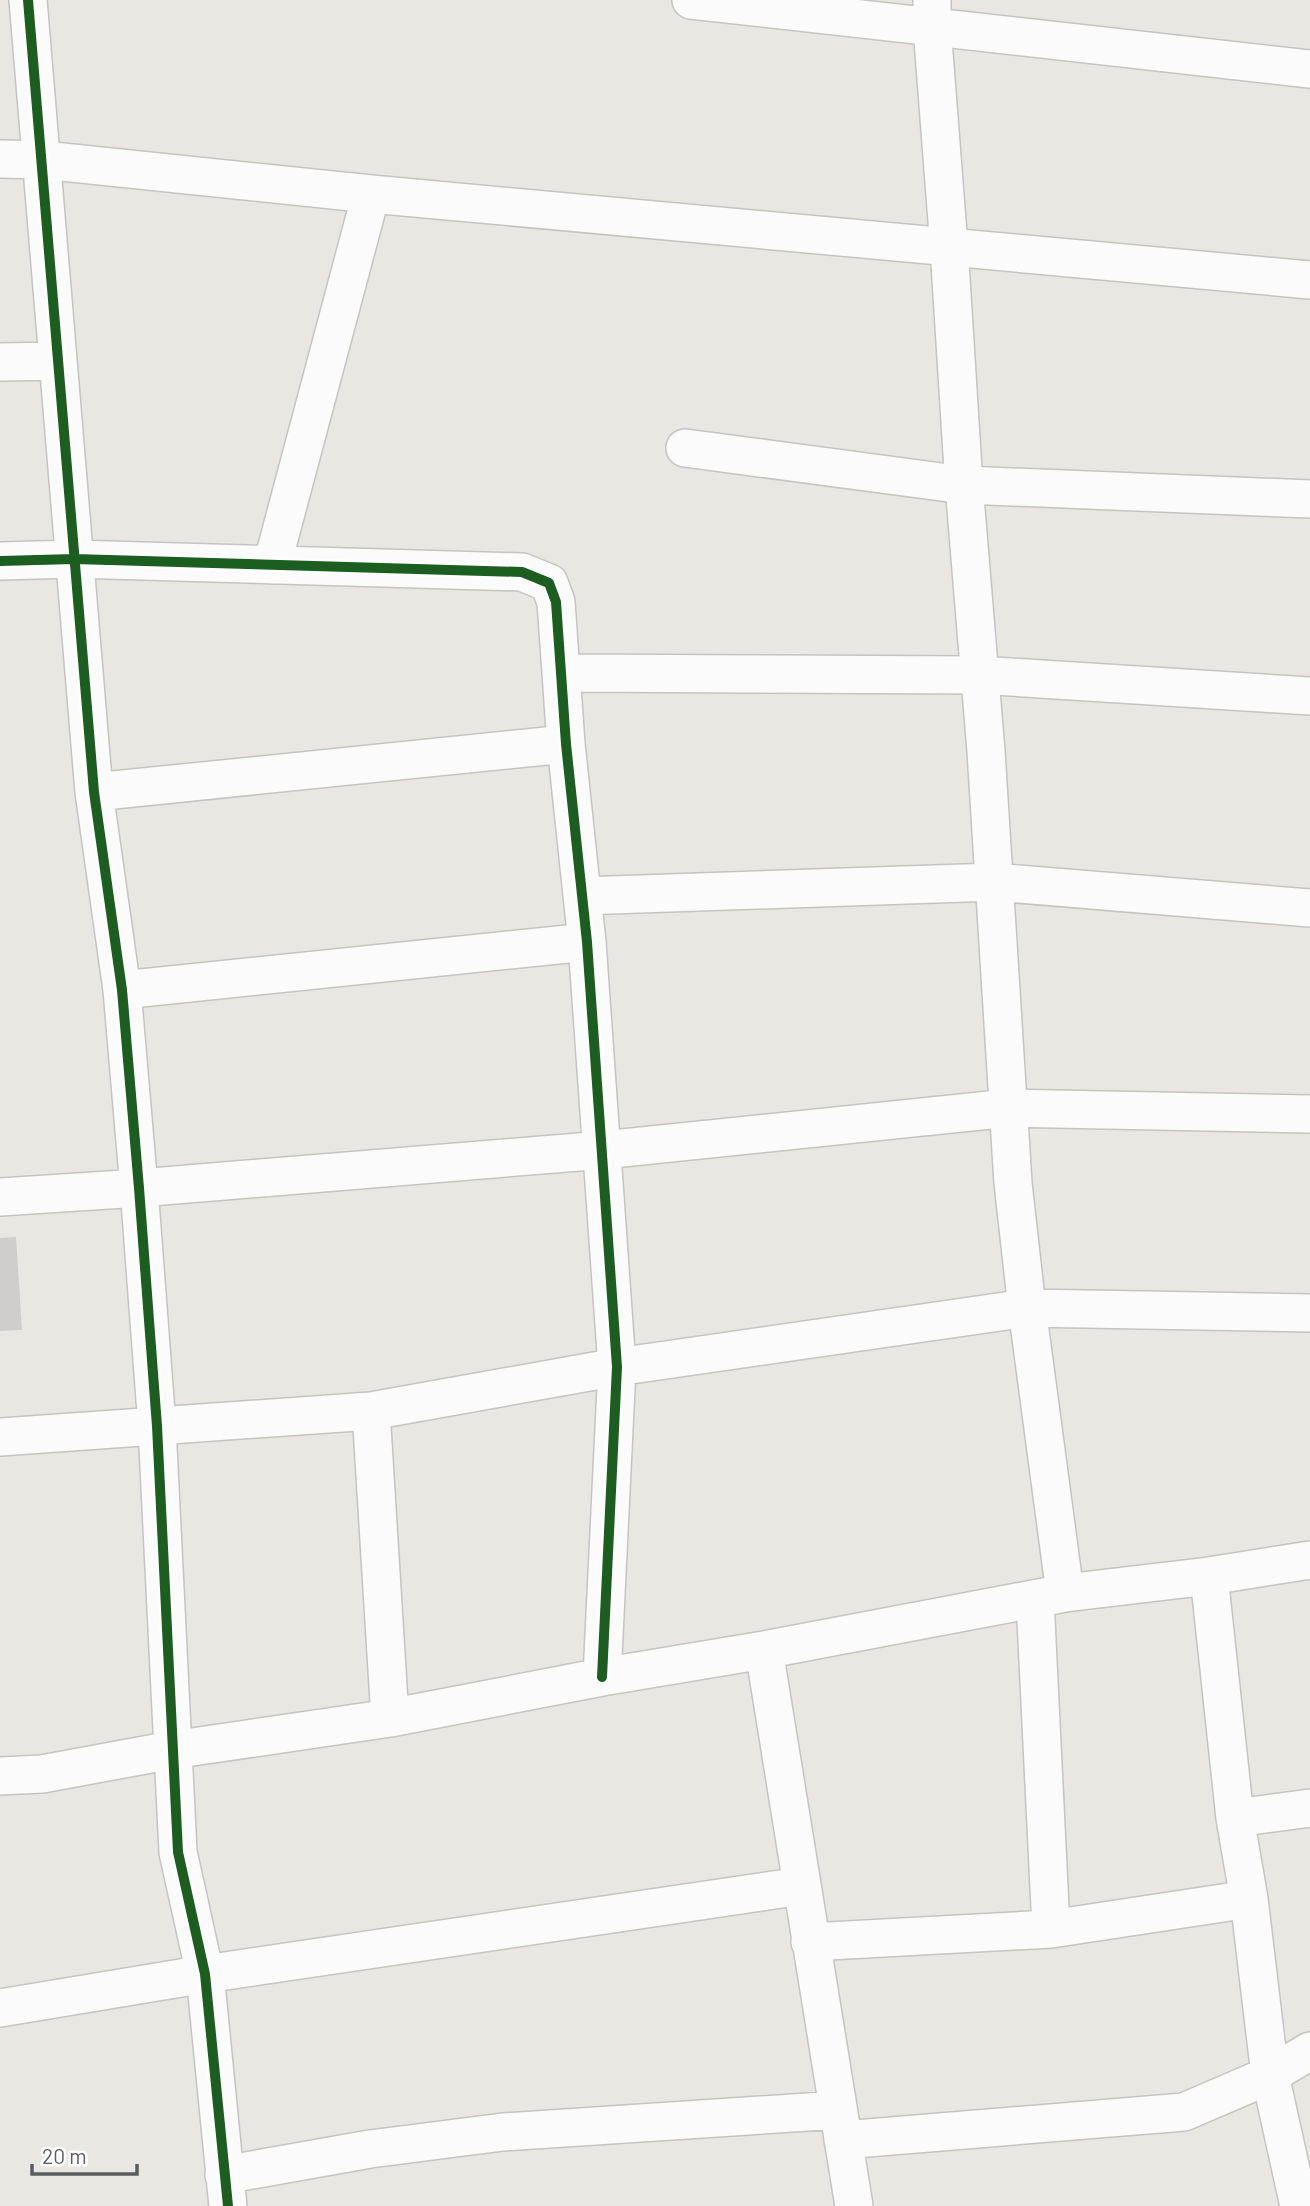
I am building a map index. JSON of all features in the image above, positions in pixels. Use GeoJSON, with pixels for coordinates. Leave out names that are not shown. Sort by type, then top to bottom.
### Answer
{"type":"FeatureCollection","features":[{"type":"Feature","properties":{"kind":"street"},"geometry":{"type":"LineString","coordinates":[[28,0],[94,792],[122,990],[139,1188],[157,1426],[178,1852],[205,1974],[226,2190],[369,2149],[503,2132],[841,2125],[1184,2112],[1270,2075],[1310,2051]]}},
{"type":"Feature","properties":{"kind":"street"},"geometry":{"type":"LineString","coordinates":[[691,0],[932,14],[1310,69]]}},
{"type":"Feature","properties":{"kind":"street"},"geometry":{"type":"LineString","coordinates":[[932,14],[1013,1183],[1027,1308],[1050,1596],[1051,1929]]}},
{"type":"Feature","properties":{"kind":"street"},"geometry":{"type":"LineString","coordinates":[[0,159],[43,160],[371,194],[1310,280]]}},
{"type":"Feature","properties":{"kind":"street"},"geometry":{"type":"LineString","coordinates":[[272,565],[371,194]]}},
{"type":"Feature","properties":{"kind":"street"},"geometry":{"type":"LineString","coordinates":[[0,362],[57,361]]}},
{"type":"Feature","properties":{"kind":"street"},"geometry":{"type":"LineString","coordinates":[[685,448],[964,485],[1310,499]]}},
{"type":"Feature","properties":{"kind":"street"},"geometry":{"type":"LineString","coordinates":[[0,561],[74,559],[522,572],[549,583],[555,602],[566,744],[587,942],[617,1367],[602,1677]]}},
{"type":"Feature","properties":{"kind":"street"},"geometry":{"type":"LineString","coordinates":[[562,673],[979,675],[1310,696]]}},
{"type":"Feature","properties":{"kind":"street"},"geometry":{"type":"LineString","coordinates":[[94,792],[566,744]]}},
{"type":"Feature","properties":{"kind":"street"},"geometry":{"type":"LineString","coordinates":[[582,896],[994,882],[1310,908]]}},
{"type":"Feature","properties":{"kind":"street"},"geometry":{"type":"LineString","coordinates":[[122,990],[587,942]]}},
{"type":"Feature","properties":{"kind":"street"},"geometry":{"type":"LineString","coordinates":[[0,1197],[603,1150],[1009,1108],[1310,1114]]}},
{"type":"Feature","properties":{"kind":"street"},"geometry":{"type":"LineString","coordinates":[[0,1437],[371,1411],[617,1367],[1027,1308],[1310,1313]]}},
{"type":"Feature","properties":{"kind":"street"},"geometry":{"type":"LineString","coordinates":[[371,1411],[390,1718]]}},
{"type":"Feature","properties":{"kind":"street"},"geometry":{"type":"LineString","coordinates":[[0,1776],[42,1774],[172,1749],[390,1718],[1050,1596],[1310,1560]]}},
{"type":"Feature","properties":{"kind":"street"},"geometry":{"type":"LineString","coordinates":[[1209,1576],[1235,1818],[1249,1899],[1270,2075],[1299,2206]]}},
{"type":"Feature","properties":{"kind":"street"},"geometry":{"type":"LineString","coordinates":[[764,1650],[854,2206]]}},
{"type":"Feature","properties":{"kind":"street"},"geometry":{"type":"LineString","coordinates":[[1235,1818],[1310,1808]]}},
{"type":"Feature","properties":{"kind":"street"},"geometry":{"type":"LineString","coordinates":[[0,2008],[205,1974],[801,1886]]}},
{"type":"Feature","properties":{"kind":"street"},"geometry":{"type":"LineString","coordinates":[[810,1942],[1051,1929],[1249,1899]]}},
{"type":"Feature","properties":{"kind":"building"},"geometry":{"type":"Polygon","coordinates":[[[16,1237],[22,1330],[0,1331],[0,1238],[16,1237]]]}},
{"type":"Feature","properties":{"kind":"cycle path"},"geometry":{"type":"LineString","coordinates":[[28,0],[94,792],[122,990],[139,1188],[157,1426],[178,1852],[205,1974],[228,2206]]}},
{"type":"Feature","properties":{"kind":"cycle path"},"geometry":{"type":"LineString","coordinates":[[0,561],[74,559],[522,572],[549,583],[556,602],[566,744],[587,942],[617,1367],[602,1677]]}}]}
